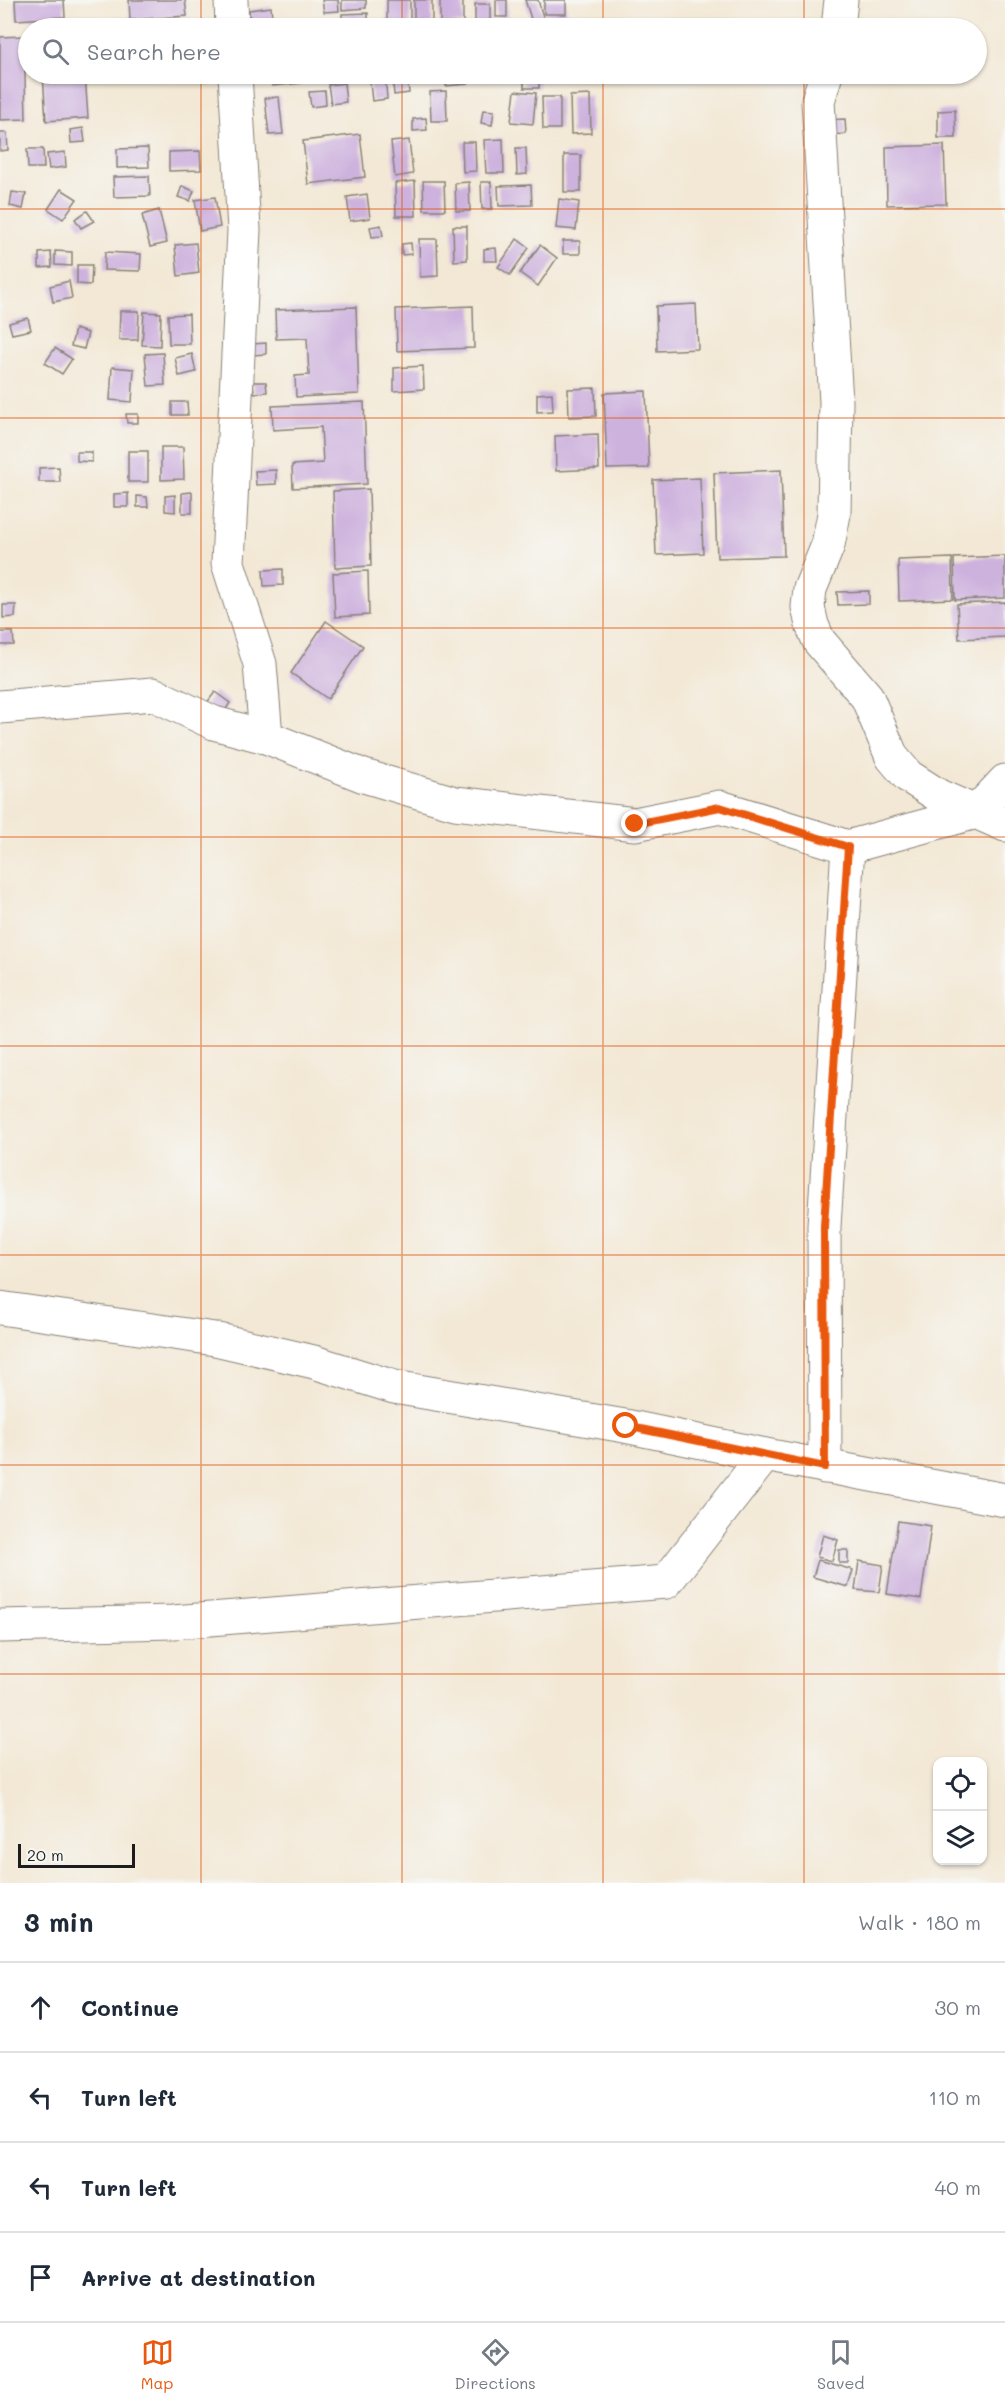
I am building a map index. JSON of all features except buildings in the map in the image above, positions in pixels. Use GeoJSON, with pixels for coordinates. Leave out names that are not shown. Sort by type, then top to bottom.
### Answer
{"type":"FeatureCollection","features":[{"type":"Feature","properties":{"kind":"street"},"geometry":{"type":"LineString","coordinates":[[231,0],[232,18]]}},
{"type":"Feature","properties":{"kind":"street"},"geometry":{"type":"LineString","coordinates":[[839,18],[841,0]]}},
{"type":"Feature","properties":{"kind":"street"},"geometry":{"type":"LineString","coordinates":[[236,84],[244,230],[228,563],[260,664],[266,737]]}},
{"type":"Feature","properties":{"kind":"street"},"geometry":{"type":"LineString","coordinates":[[823,84],[818,101],[836,402],[834,514],[828,545],[810,588],[808,607],[812,625],[819,641],[867,697],[892,757],[908,776],[939,796],[991,819]]}},
{"type":"Feature","properties":{"kind":"street"},"geometry":{"type":"LineString","coordinates":[[0,706],[153,694],[214,723],[266,737],[364,776],[455,803],[635,824],[720,807],[848,847],[991,819]]}},
{"type":"Feature","properties":{"kind":"street"},"geometry":{"type":"LineString","coordinates":[[991,819],[1005,781]]}},
{"type":"Feature","properties":{"kind":"street"},"geometry":{"type":"LineString","coordinates":[[825,1467],[824,1226],[848,847]]}},
{"type":"Feature","properties":{"kind":"street"},"geometry":{"type":"LineString","coordinates":[[0,1308],[215,1339],[314,1362],[394,1387],[626,1426],[825,1467],[1005,1500]]}},
{"type":"Feature","properties":{"kind":"street"},"geometry":{"type":"LineString","coordinates":[[0,1626],[173,1623],[666,1582],[765,1455]]}},
{"type":"Feature","properties":{"kind":"route"},"geometry":{"type":"LineString","coordinates":[[626,1426],[825,1467],[824,1226],[848,847],[720,807],[635,824]]}}]}
